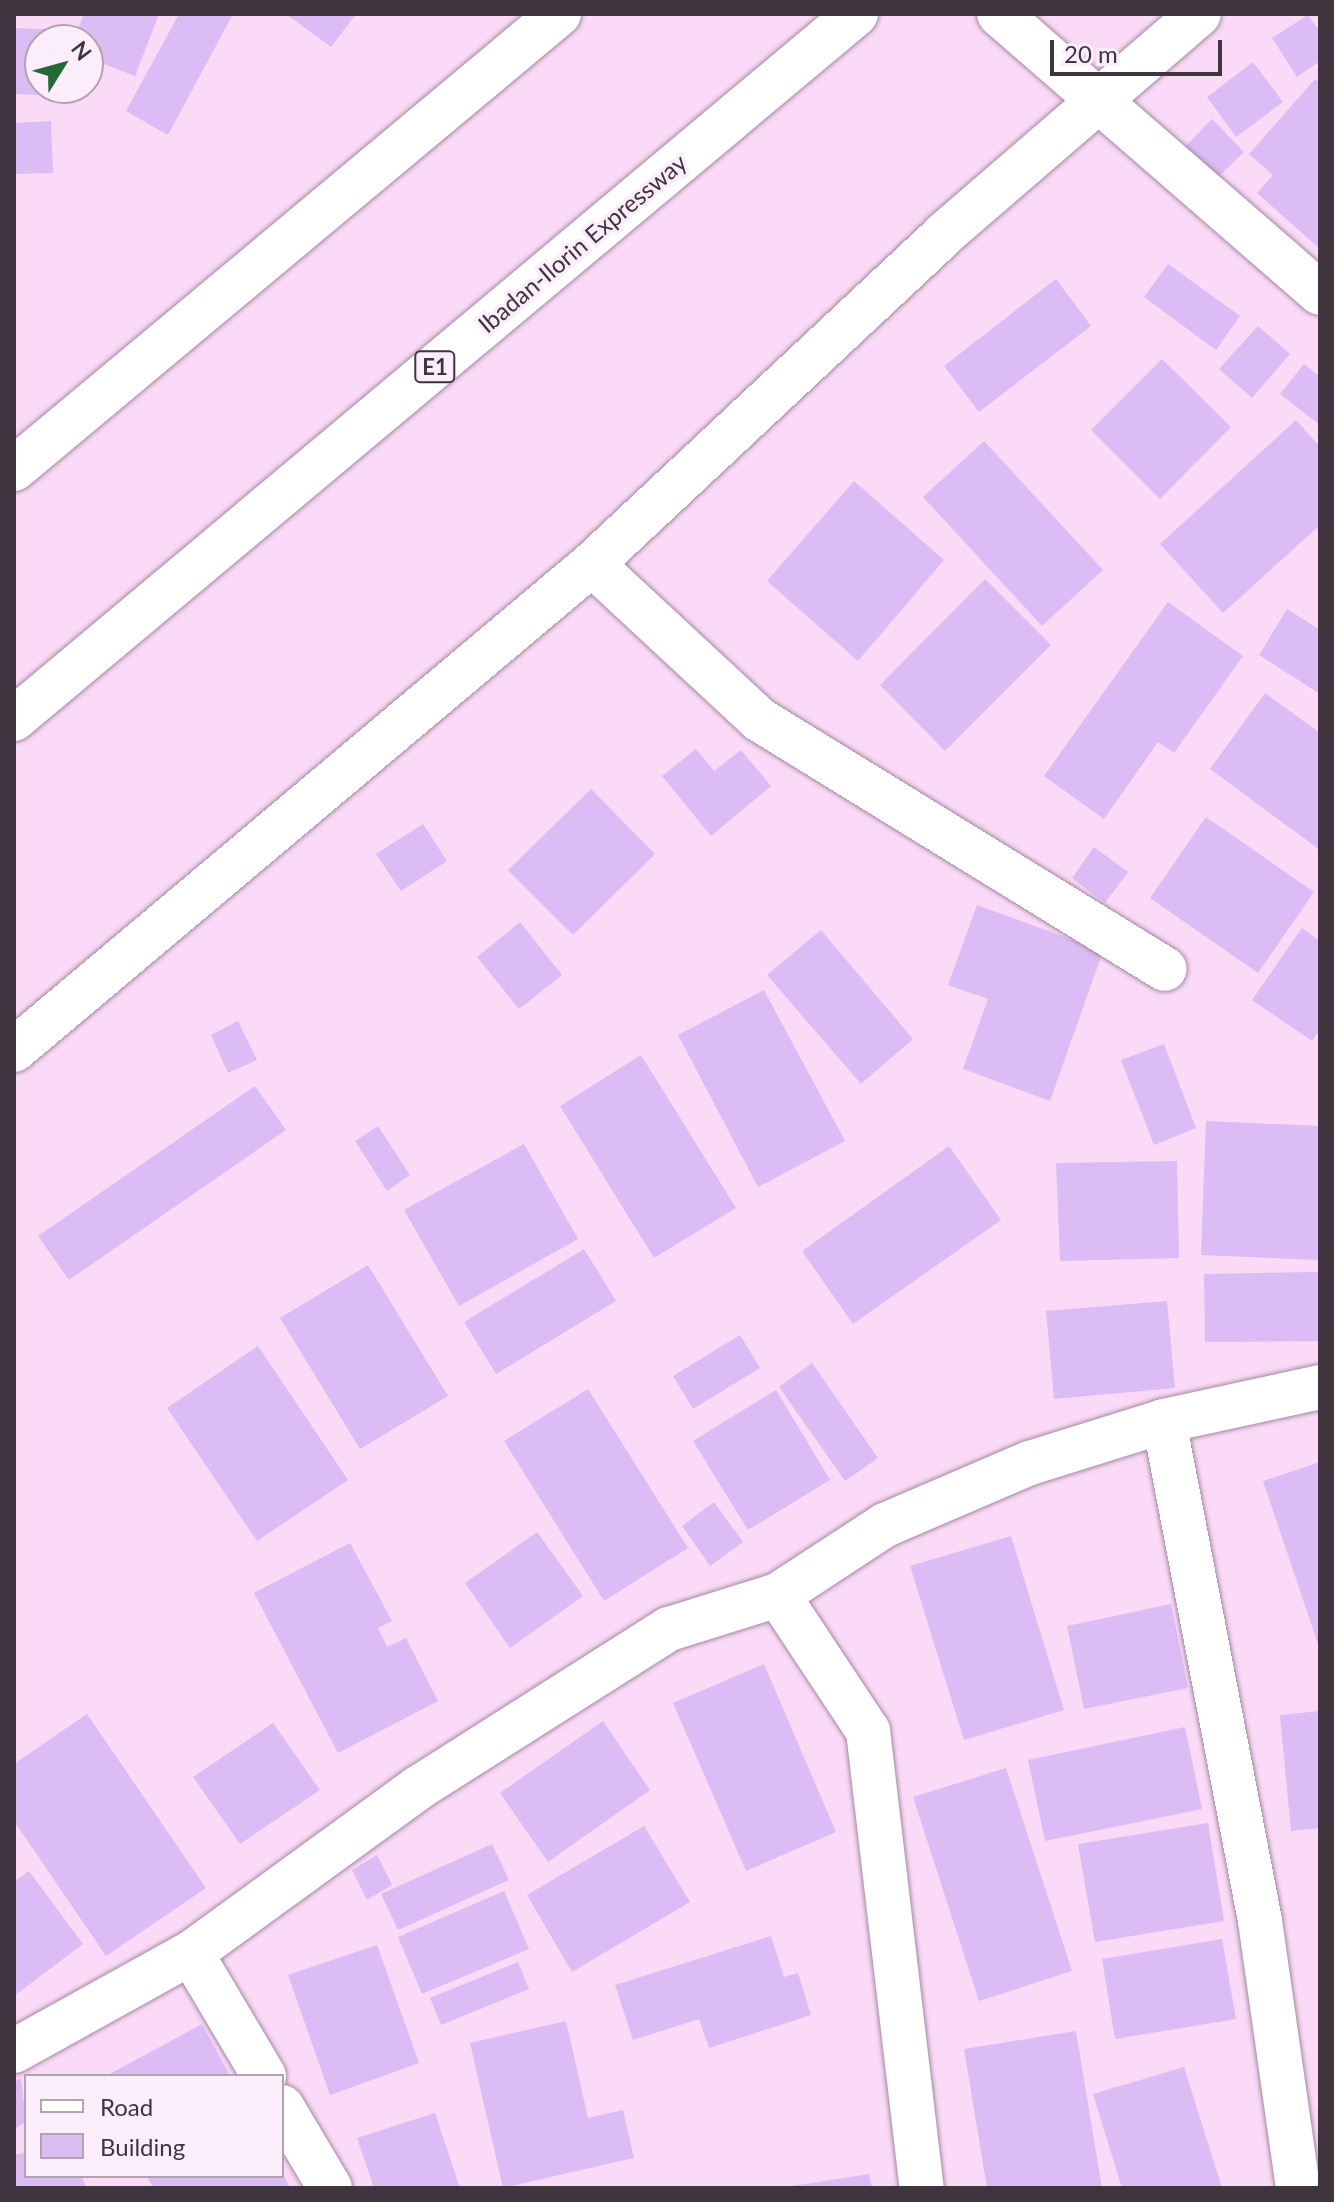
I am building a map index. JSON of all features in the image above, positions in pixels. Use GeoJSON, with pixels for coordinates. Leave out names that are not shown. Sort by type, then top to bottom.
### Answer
{"type":"FeatureCollection","features":[{"type":"Feature","properties":{"kind":"main road"},"geometry":{"type":"LineString","coordinates":[[14,469],[559,14]]}},
{"type":"Feature","properties":{"kind":"main road","name":"Ibadan-Ilorin Expressway"},"geometry":{"type":"LineString","coordinates":[[14,719],[856,14]]}},
{"type":"Feature","properties":{"kind":"main road"},"geometry":{"type":"LineString","coordinates":[[999,14],[1093,101],[1320,293]]}},
{"type":"Feature","properties":{"kind":"main road"},"geometry":{"type":"LineString","coordinates":[[14,1050],[592,564],[1093,101],[1199,14]]}},
{"type":"Feature","properties":{"kind":"main road"},"geometry":{"type":"LineString","coordinates":[[592,564],[760,720],[1164,969]]}},
{"type":"Feature","properties":{"kind":"main road"},"geometry":{"type":"LineString","coordinates":[[14,2051],[191,1953],[418,1788],[669,1629],[778,1595],[885,1525],[1030,1463],[1164,1421],[1320,1387]]}},
{"type":"Feature","properties":{"kind":"main road"},"geometry":{"type":"LineString","coordinates":[[1164,1421],[1260,1921],[1298,2188]]}},
{"type":"Feature","properties":{"kind":"main road"},"geometry":{"type":"LineString","coordinates":[[778,1595],[868,1731],[922,2188]]}},
{"type":"Feature","properties":{"kind":"main road"},"geometry":{"type":"LineString","coordinates":[[191,1953],[263,2074]]}},
{"type":"Feature","properties":{"kind":"main road"},"geometry":{"type":"LineString","coordinates":[[284,2110],[330,2188]]}},
{"type":"Feature","properties":{"kind":"building"},"geometry":{"type":"Polygon","coordinates":[[[84,14],[159,14],[135,76],[104,64],[104,24],[80,24],[84,14]]]}},
{"type":"Feature","properties":{"kind":"building"},"geometry":{"type":"Polygon","coordinates":[[[179,14],[233,14],[168,135],[126,111],[179,14]]]}},
{"type":"Feature","properties":{"kind":"building"},"geometry":{"type":"Polygon","coordinates":[[[286,14],[356,14],[331,47],[286,14]]]}},
{"type":"Feature","properties":{"kind":"building"},"geometry":{"type":"Polygon","coordinates":[[[1308,15],[1320,32],[1320,61],[1297,77],[1272,38],[1308,15]]]}},
{"type":"Feature","properties":{"kind":"building"},"geometry":{"type":"Polygon","coordinates":[[[14,28],[24,28],[24,94],[14,94],[14,28]]]}},
{"type":"Feature","properties":{"kind":"building"},"geometry":{"type":"Polygon","coordinates":[[[1253,62],[1283,102],[1236,137],[1207,97],[1253,62]]]}},
{"type":"Feature","properties":{"kind":"building"},"geometry":{"type":"Polygon","coordinates":[[[1315,79],[1320,83],[1320,249],[1257,193],[1273,175],[1249,154],[1315,79]]]}},
{"type":"Feature","properties":{"kind":"building"},"geometry":{"type":"Polygon","coordinates":[[[1212,119],[1244,152],[1211,184],[1180,152],[1212,119]]]}},
{"type":"Feature","properties":{"kind":"building"},"geometry":{"type":"Polygon","coordinates":[[[51,121],[53,173],[14,174],[14,123],[51,121]]]}},
{"type":"Feature","properties":{"kind":"building"},"geometry":{"type":"Polygon","coordinates":[[[1168,264],[1240,316],[1216,350],[1144,297],[1168,264]]]}},
{"type":"Feature","properties":{"kind":"building"},"geometry":{"type":"Polygon","coordinates":[[[1056,279],[1091,326],[979,412],[944,366],[1056,279]]]}},
{"type":"Feature","properties":{"kind":"building"},"geometry":{"type":"Polygon","coordinates":[[[1258,326],[1290,354],[1252,398],[1219,369],[1258,326]]]}},
{"type":"Feature","properties":{"kind":"building"},"geometry":{"type":"Polygon","coordinates":[[[1162,359],[1231,427],[1160,499],[1091,430],[1162,359]]]}},
{"type":"Feature","properties":{"kind":"building"},"geometry":{"type":"Polygon","coordinates":[[[1304,364],[1320,377],[1320,425],[1280,394],[1304,364]]]}},
{"type":"Feature","properties":{"kind":"building"},"geometry":{"type":"Polygon","coordinates":[[[1296,420],[1320,447],[1320,525],[1223,613],[1160,544],[1296,420]]]}},
{"type":"Feature","properties":{"kind":"building"},"geometry":{"type":"Polygon","coordinates":[[[984,441],[1103,570],[1042,626],[923,497],[984,441]]]}},
{"type":"Feature","properties":{"kind":"building"},"geometry":{"type":"Polygon","coordinates":[[[854,481],[944,560],[858,661],[767,581],[854,481]]]}},
{"type":"Feature","properties":{"kind":"building"},"geometry":{"type":"Polygon","coordinates":[[[985,579],[1051,645],[945,751],[880,685],[985,579]]]}},
{"type":"Feature","properties":{"kind":"building"},"geometry":{"type":"Polygon","coordinates":[[[1168,602],[1243,656],[1174,753],[1158,742],[1104,819],[1044,776],[1168,602]]]}},
{"type":"Feature","properties":{"kind":"building"},"geometry":{"type":"Polygon","coordinates":[[[1287,609],[1320,630],[1320,694],[1259,655],[1287,609]]]}},
{"type":"Feature","properties":{"kind":"building"},"geometry":{"type":"Polygon","coordinates":[[[1265,693],[1320,733],[1320,850],[1210,769],[1265,693]]]}},
{"type":"Feature","properties":{"kind":"building"},"geometry":{"type":"Polygon","coordinates":[[[696,749],[714,771],[741,750],[771,786],[711,836],[662,776],[696,749]]]}},
{"type":"Feature","properties":{"kind":"building"},"geometry":{"type":"Polygon","coordinates":[[[591,789],[655,854],[573,935],[508,870],[591,789]]]}},
{"type":"Feature","properties":{"kind":"building"},"geometry":{"type":"Polygon","coordinates":[[[1206,817],[1314,892],[1258,973],[1150,898],[1206,817]]]}},
{"type":"Feature","properties":{"kind":"building"},"geometry":{"type":"Polygon","coordinates":[[[423,824],[447,861],[401,891],[376,854],[423,824]]]}},
{"type":"Feature","properties":{"kind":"building"},"geometry":{"type":"Polygon","coordinates":[[[1094,847],[1128,872],[1105,903],[1072,878],[1094,847]]]}},
{"type":"Feature","properties":{"kind":"building"},"geometry":{"type":"Polygon","coordinates":[[[977,905],[1103,951],[1050,1101],[963,1069],[988,999],[948,985],[977,905]]]}},
{"type":"Feature","properties":{"kind":"building"},"geometry":{"type":"Polygon","coordinates":[[[520,922],[562,975],[519,1009],[477,957],[520,922]]]}},
{"type":"Feature","properties":{"kind":"building"},"geometry":{"type":"Polygon","coordinates":[[[1302,928],[1320,941],[1320,1029],[1312,1041],[1252,1000],[1302,928]]]}},
{"type":"Feature","properties":{"kind":"building"},"geometry":{"type":"Polygon","coordinates":[[[821,930],[913,1039],[861,1084],[767,975],[821,930]]]}},
{"type":"Feature","properties":{"kind":"building"},"geometry":{"type":"Polygon","coordinates":[[[764,990],[845,1141],[758,1187],[678,1035],[764,990]]]}},
{"type":"Feature","properties":{"kind":"building"},"geometry":{"type":"Polygon","coordinates":[[[238,1021],[257,1060],[228,1073],[211,1035],[238,1021]]]}},
{"type":"Feature","properties":{"kind":"building"},"geometry":{"type":"Polygon","coordinates":[[[1164,1044],[1196,1128],[1154,1145],[1121,1060],[1164,1044]]]}},
{"type":"Feature","properties":{"kind":"building"},"geometry":{"type":"Polygon","coordinates":[[[641,1055],[736,1208],[654,1258],[560,1106],[641,1055]]]}},
{"type":"Feature","properties":{"kind":"building"},"geometry":{"type":"Polygon","coordinates":[[[255,1086],[286,1130],[69,1280],[38,1236],[255,1086]]]}},
{"type":"Feature","properties":{"kind":"building"},"geometry":{"type":"Polygon","coordinates":[[[1206,1121],[1320,1126],[1320,1260],[1201,1255],[1206,1121]]]}},
{"type":"Feature","properties":{"kind":"building"},"geometry":{"type":"Polygon","coordinates":[[[378,1126],[410,1175],[387,1191],[355,1141],[378,1126]]]}},
{"type":"Feature","properties":{"kind":"building"},"geometry":{"type":"Polygon","coordinates":[[[524,1144],[578,1239],[459,1306],[404,1210],[524,1144]]]}},
{"type":"Feature","properties":{"kind":"building"},"geometry":{"type":"Polygon","coordinates":[[[949,1146],[1001,1220],[853,1324],[802,1251],[949,1146]]]}},
{"type":"Feature","properties":{"kind":"building"},"geometry":{"type":"Polygon","coordinates":[[[1177,1161],[1179,1258],[1060,1261],[1056,1163],[1177,1161]]]}},
{"type":"Feature","properties":{"kind":"building"},"geometry":{"type":"Polygon","coordinates":[[[584,1249],[616,1301],[496,1374],[464,1322],[584,1249]]]}},
{"type":"Feature","properties":{"kind":"building"},"geometry":{"type":"Polygon","coordinates":[[[368,1265],[448,1396],[360,1449],[280,1318],[368,1265]]]}},
{"type":"Feature","properties":{"kind":"building"},"geometry":{"type":"Polygon","coordinates":[[[1320,1272],[1320,1341],[1205,1342],[1204,1274],[1320,1272]]]}},
{"type":"Feature","properties":{"kind":"building"},"geometry":{"type":"Polygon","coordinates":[[[1167,1301],[1175,1388],[1054,1399],[1046,1311],[1167,1301]]]}},
{"type":"Feature","properties":{"kind":"building"},"geometry":{"type":"Polygon","coordinates":[[[740,1335],[760,1368],[693,1409],[673,1376],[740,1335]]]}},
{"type":"Feature","properties":{"kind":"building"},"geometry":{"type":"Polygon","coordinates":[[[258,1346],[348,1480],[257,1541],[167,1408],[258,1346]]]}},
{"type":"Feature","properties":{"kind":"building"},"geometry":{"type":"Polygon","coordinates":[[[812,1363],[878,1458],[845,1481],[779,1387],[812,1363]]]}},
{"type":"Feature","properties":{"kind":"building"},"geometry":{"type":"Polygon","coordinates":[[[588,1389],[688,1548],[604,1601],[504,1441],[588,1389]]]}},
{"type":"Feature","properties":{"kind":"building"},"geometry":{"type":"Polygon","coordinates":[[[776,1390],[830,1480],[748,1530],[693,1441],[776,1390]]]}},
{"type":"Feature","properties":{"kind":"building"},"geometry":{"type":"Polygon","coordinates":[[[1320,1462],[1320,1647],[1319,1647],[1263,1481],[1320,1462]]]}},
{"type":"Feature","properties":{"kind":"building"},"geometry":{"type":"Polygon","coordinates":[[[714,1502],[743,1542],[710,1566],[682,1526],[714,1502]]]}},
{"type":"Feature","properties":{"kind":"building"},"geometry":{"type":"Polygon","coordinates":[[[537,1532],[583,1596],[510,1648],[465,1583],[537,1532]]]}},
{"type":"Feature","properties":{"kind":"building"},"geometry":{"type":"Polygon","coordinates":[[[1011,1536],[1064,1710],[964,1740],[910,1566],[1011,1536]]]}},
{"type":"Feature","properties":{"kind":"building"},"geometry":{"type":"Polygon","coordinates":[[[350,1543],[392,1621],[378,1628],[387,1647],[406,1638],[438,1701],[338,1753],[254,1593],[350,1543]]]}},
{"type":"Feature","properties":{"kind":"building"},"geometry":{"type":"Polygon","coordinates":[[[1171,1604],[1188,1688],[1084,1709],[1067,1626],[1171,1604]]]}},
{"type":"Feature","properties":{"kind":"building"},"geometry":{"type":"Polygon","coordinates":[[[764,1664],[836,1832],[746,1871],[673,1703],[764,1664]]]}},
{"type":"Feature","properties":{"kind":"building"},"geometry":{"type":"Polygon","coordinates":[[[1320,1711],[1320,1828],[1291,1831],[1280,1715],[1320,1711]]]}},
{"type":"Feature","properties":{"kind":"building"},"geometry":{"type":"Polygon","coordinates":[[[87,1714],[206,1888],[106,1956],[14,1821],[14,1764],[87,1714]]]}},
{"type":"Feature","properties":{"kind":"building"},"geometry":{"type":"Polygon","coordinates":[[[603,1721],[650,1790],[548,1862],[500,1793],[603,1721]]]}},
{"type":"Feature","properties":{"kind":"building"},"geometry":{"type":"Polygon","coordinates":[[[273,1723],[320,1790],[240,1844],[193,1777],[273,1723]]]}},
{"type":"Feature","properties":{"kind":"building"},"geometry":{"type":"Polygon","coordinates":[[[1185,1727],[1202,1809],[1045,1841],[1028,1760],[1185,1727]]]}},
{"type":"Feature","properties":{"kind":"building"},"geometry":{"type":"Polygon","coordinates":[[[1006,1768],[1072,1971],[979,2001],[913,1797],[1006,1768]]]}},
{"type":"Feature","properties":{"kind":"building"},"geometry":{"type":"Polygon","coordinates":[[[1208,1823],[1224,1921],[1095,1942],[1078,1844],[1208,1823]]]}},
{"type":"Feature","properties":{"kind":"building"},"geometry":{"type":"Polygon","coordinates":[[[644,1826],[690,1902],[572,1972],[527,1895],[644,1826]]]}},
{"type":"Feature","properties":{"kind":"building"},"geometry":{"type":"Polygon","coordinates":[[[492,1844],[509,1880],[398,1930],[381,1894],[492,1844]]]}},
{"type":"Feature","properties":{"kind":"building"},"geometry":{"type":"Polygon","coordinates":[[[377,1855],[392,1885],[367,1900],[352,1870],[377,1855]]]}},
{"type":"Feature","properties":{"kind":"building"},"geometry":{"type":"Polygon","coordinates":[[[29,1871],[83,1944],[14,1996],[14,1882],[29,1871]]]}},
{"type":"Feature","properties":{"kind":"building"},"geometry":{"type":"Polygon","coordinates":[[[504,1891],[529,1949],[422,1994],[398,1937],[504,1891]]]}},
{"type":"Feature","properties":{"kind":"building"},"geometry":{"type":"Polygon","coordinates":[[[771,1936],[784,1977],[798,1973],[811,2015],[709,2048],[699,2019],[633,2040],[615,1985],[771,1936]]]}},
{"type":"Feature","properties":{"kind":"building"},"geometry":{"type":"Polygon","coordinates":[[[1222,1939],[1236,2019],[1115,2039],[1102,1959],[1222,1939]]]}},
{"type":"Feature","properties":{"kind":"building"},"geometry":{"type":"Polygon","coordinates":[[[377,1945],[419,2063],[330,2095],[288,1975],[377,1945]]]}},
{"type":"Feature","properties":{"kind":"building"},"geometry":{"type":"Polygon","coordinates":[[[518,1962],[529,1989],[441,2025],[430,1998],[518,1962]]]}},
{"type":"Feature","properties":{"kind":"building"},"geometry":{"type":"Polygon","coordinates":[[[566,2021],[588,2118],[623,2110],[634,2158],[503,2188],[470,2043],[566,2021]]]}},
{"type":"Feature","properties":{"kind":"building"},"geometry":{"type":"Polygon","coordinates":[[[202,2024],[229,2074],[110,2074],[202,2024]]]}},
{"type":"Feature","properties":{"kind":"building"},"geometry":{"type":"Polygon","coordinates":[[[1076,2031],[1102,2188],[987,2188],[964,2049],[1076,2031]]]}},
{"type":"Feature","properties":{"kind":"building"},"geometry":{"type":"Polygon","coordinates":[[[1184,2067],[1222,2188],[1122,2188],[1093,2094],[1184,2067]]]}},
{"type":"Feature","properties":{"kind":"building"},"geometry":{"type":"Polygon","coordinates":[[[21,2078],[24,2123],[14,2129],[14,2082],[21,2078]]]}},
{"type":"Feature","properties":{"kind":"building"},"geometry":{"type":"Polygon","coordinates":[[[435,2113],[460,2188],[374,2188],[357,2138],[435,2113]]]}},
{"type":"Feature","properties":{"kind":"building"},"geometry":{"type":"Polygon","coordinates":[[[24,2152],[24,2178],[83,2178],[86,2188],[14,2188],[14,2155],[24,2152]]]}},
{"type":"Feature","properties":{"kind":"building"},"geometry":{"type":"Polygon","coordinates":[[[869,2174],[872,2188],[792,2186],[869,2174]]]}},
{"type":"Feature","properties":{"kind":"building"},"geometry":{"type":"Polygon","coordinates":[[[284,2176],[290,2188],[153,2188],[148,2178],[284,2176]]]}}]}
